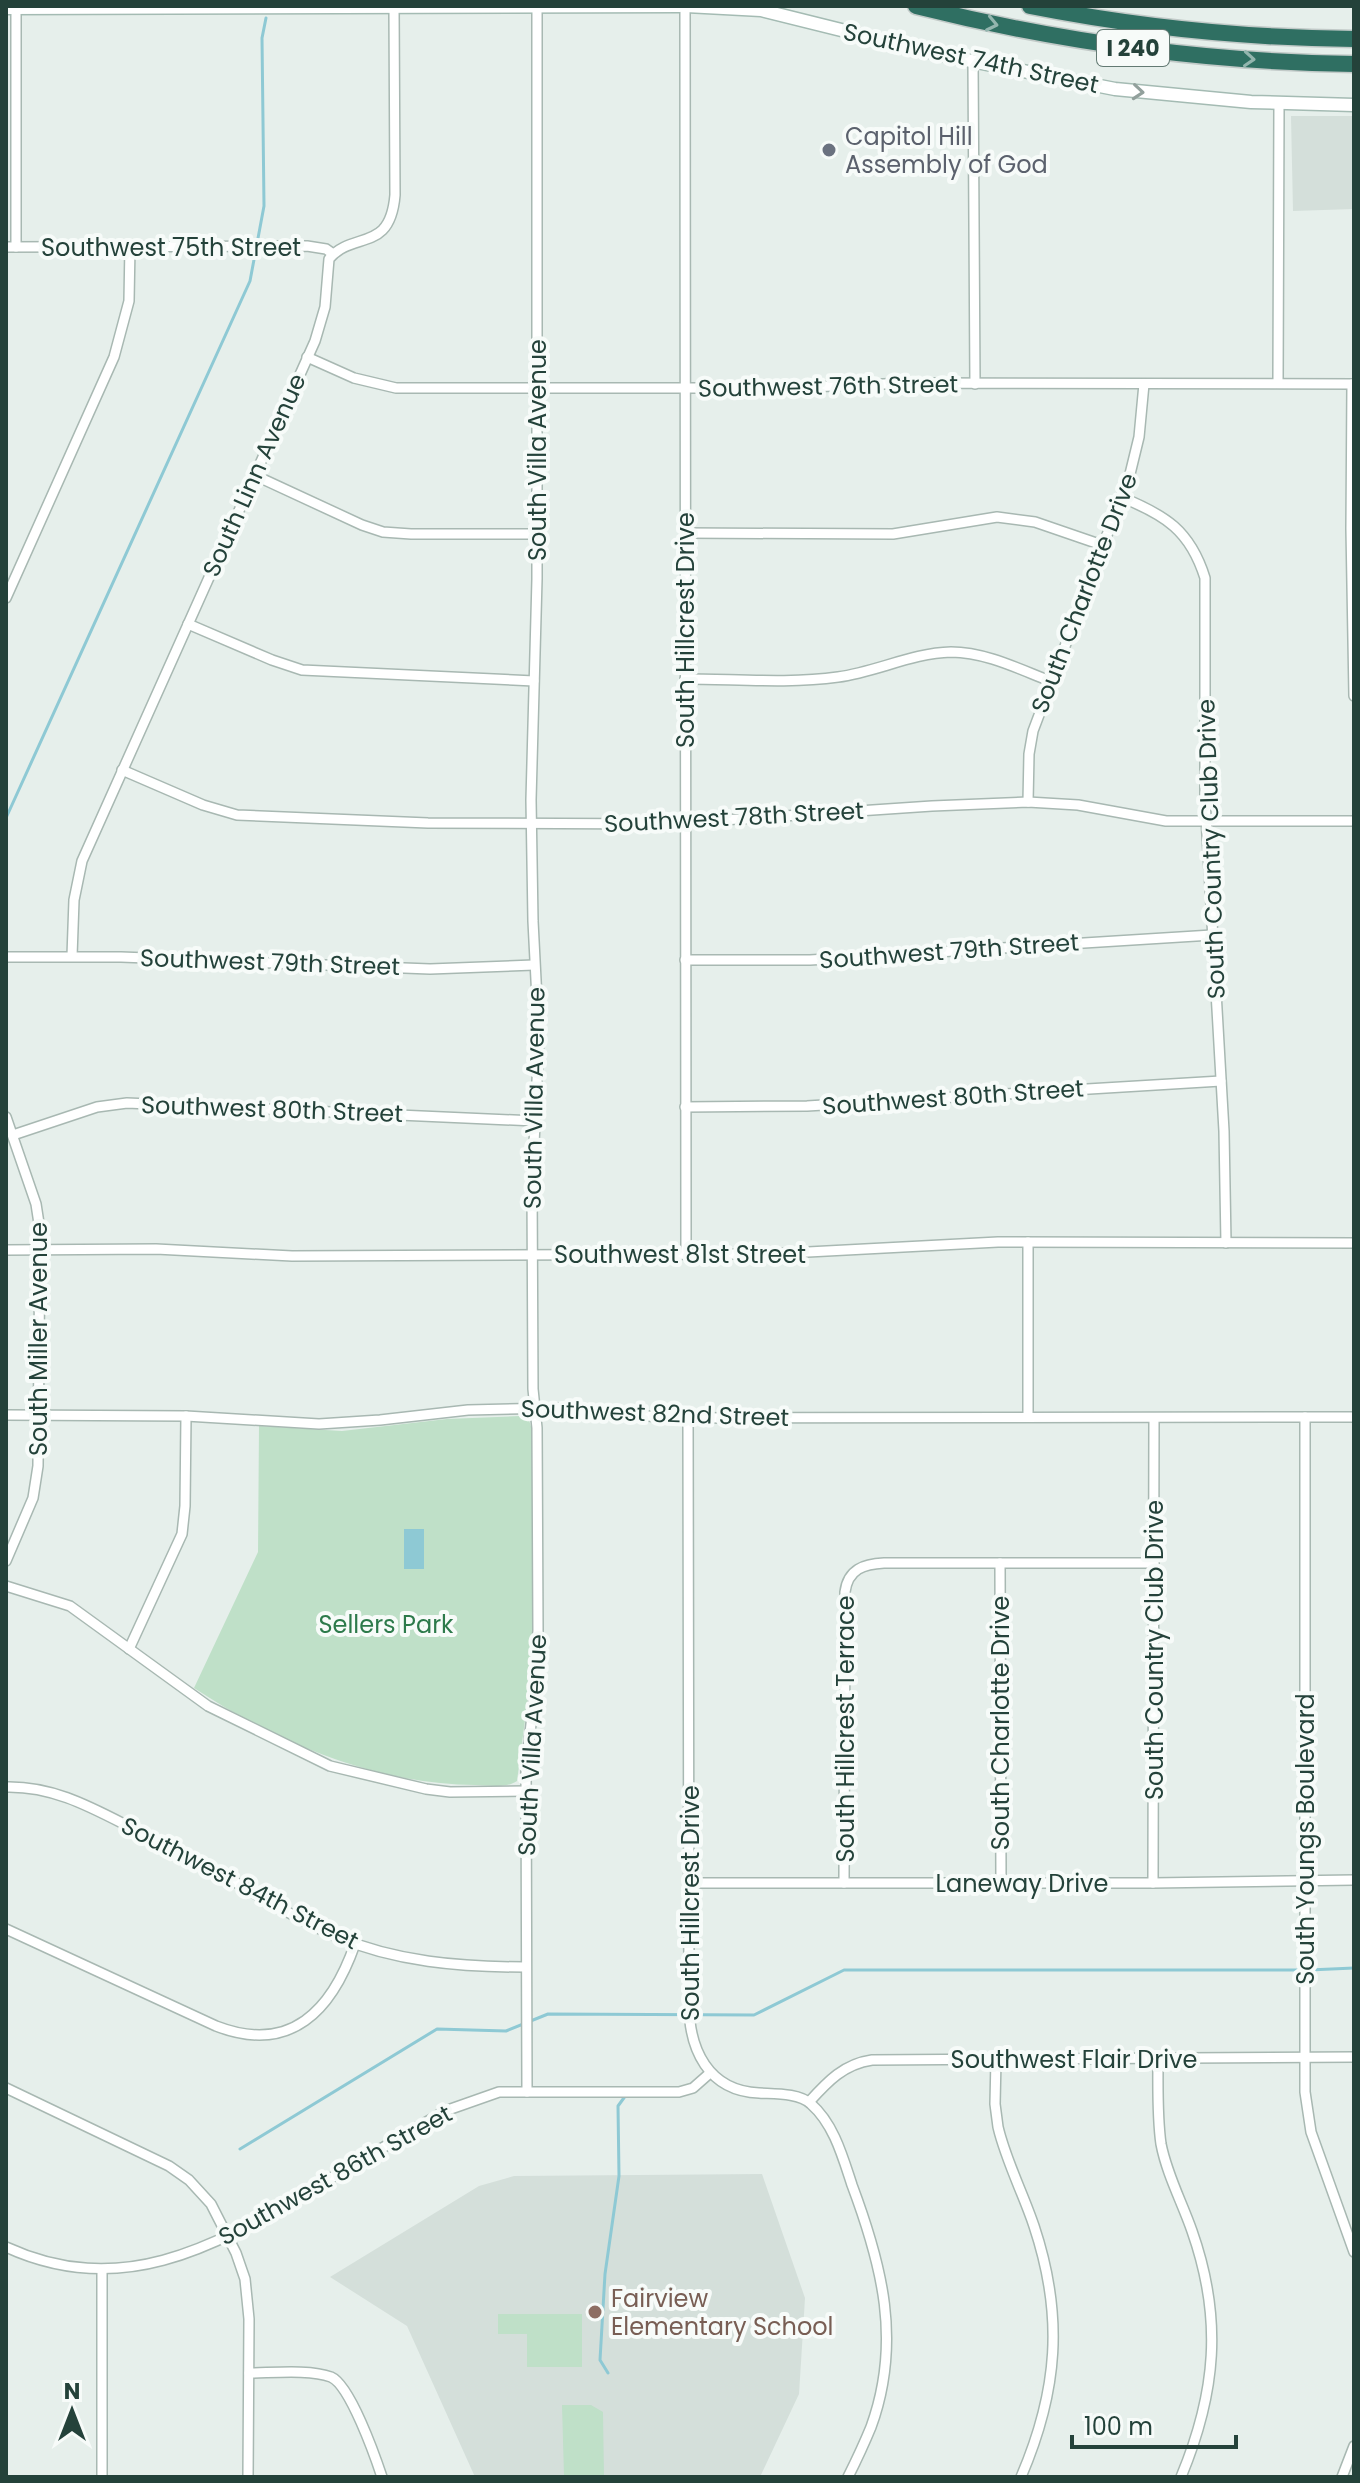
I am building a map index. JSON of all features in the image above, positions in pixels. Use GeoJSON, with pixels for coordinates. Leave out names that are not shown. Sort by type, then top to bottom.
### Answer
{"type":"FeatureCollection","features":[{"type":"Feature","properties":{"kind":"highway","name":"I 240"},"geometry":{"type":"LineString","coordinates":[[916,6],[1044,34],[1154,51],[1354,64]]}},
{"type":"Feature","properties":{"kind":"highway","name":"I 240"},"geometry":{"type":"LineString","coordinates":[[1030,6],[1154,26],[1237,34],[1354,39]]}},
{"type":"Feature","properties":{"kind":"main road","name":"Southwest 74th Street"},"geometry":{"type":"LineString","coordinates":[[11,8],[684,6],[761,10],[973,62],[1115,89],[1279,104],[1354,105]]}},
{"type":"Feature","properties":{"kind":"main road"},"geometry":{"type":"LineString","coordinates":[[746,6],[761,10]]}},
{"type":"Feature","properties":{"kind":"street","name":"South Hillcrest Drive"},"geometry":{"type":"LineString","coordinates":[[684,6],[686,1254]]}},
{"type":"Feature","properties":{"kind":"street"},"geometry":{"type":"LineString","coordinates":[[333,254],[379,234],[392,213],[395,195],[394,7]]}},
{"type":"Feature","properties":{"kind":"street","name":"South Villa Avenue"},"geometry":{"type":"LineString","coordinates":[[527,2092],[526,1791],[537,1650],[532,1255],[539,1039],[534,965],[532,824],[537,534],[537,7]]}},
{"type":"Feature","properties":{"kind":"street"},"geometry":{"type":"LineString","coordinates":[[11,8],[11,247]]}},
{"type":"Feature","properties":{"kind":"street"},"geometry":{"type":"LineString","coordinates":[[973,62],[975,384]]}},
{"type":"Feature","properties":{"kind":"street"},"geometry":{"type":"LineString","coordinates":[[1278,383],[1279,104]]}},
{"type":"Feature","properties":{"kind":"street"},"geometry":{"type":"LineString","coordinates":[[6,598],[117,348],[129,301],[130,246]]}},
{"type":"Feature","properties":{"kind":"street","name":"Southwest 75th Street"},"geometry":{"type":"LineString","coordinates":[[11,247],[269,246],[313,247],[333,254]]}},
{"type":"Feature","properties":{"kind":"street","name":"South Linn Avenue"},"geometry":{"type":"LineString","coordinates":[[72,956],[78,872],[307,357],[322,318],[328,263],[333,254]]}},
{"type":"Feature","properties":{"kind":"street","name":"Southwest 76th Street"},"geometry":{"type":"LineString","coordinates":[[307,357],[354,378],[385,387],[1353,384]]}},
{"type":"Feature","properties":{"kind":"street","name":"South Charlotte Drive"},"geometry":{"type":"LineString","coordinates":[[1028,802],[1030,744],[1050,681],[1137,451],[1144,384]]}},
{"type":"Feature","properties":{"kind":"street"},"geometry":{"type":"LineString","coordinates":[[1353,384],[1354,696]]}},
{"type":"Feature","properties":{"kind":"street"},"geometry":{"type":"LineString","coordinates":[[254,475],[383,532],[537,534]]}},
{"type":"Feature","properties":{"kind":"street","name":"South Country Club Drive"},"geometry":{"type":"LineString","coordinates":[[1121,497],[1152,510],[1177,527],[1191,546],[1205,578],[1206,821],[1221,1081],[1226,1243]]}},
{"type":"Feature","properties":{"kind":"street"},"geometry":{"type":"LineString","coordinates":[[686,533],[893,534],[997,517],[1035,522],[1102,545]]}},
{"type":"Feature","properties":{"kind":"street"},"geometry":{"type":"LineString","coordinates":[[188,624],[302,670],[534,681]]}},
{"type":"Feature","properties":{"kind":"street"},"geometry":{"type":"LineString","coordinates":[[685,679],[823,679],[855,674],[930,654],[952,652],[992,659],[1050,681]]}},
{"type":"Feature","properties":{"kind":"street","name":"Southwest 78th Street"},"geometry":{"type":"LineString","coordinates":[[122,770],[203,805],[237,815],[428,823],[686,823],[1028,802],[1078,805],[1154,820],[1354,821]]}},
{"type":"Feature","properties":{"kind":"street","name":"Southwest 79th Street"},"geometry":{"type":"LineString","coordinates":[[685,960],[810,960],[1212,935]]}},
{"type":"Feature","properties":{"kind":"street","name":"Southwest 79th Street"},"geometry":{"type":"LineString","coordinates":[[6,957],[72,956],[430,969],[534,965]]}},
{"type":"Feature","properties":{"kind":"street","name":"Southwest 80th Street"},"geometry":{"type":"LineString","coordinates":[[685,1107],[807,1106],[1221,1081]]}},
{"type":"Feature","properties":{"kind":"street","name":"Southwest 80th Street"},"geometry":{"type":"LineString","coordinates":[[13,1135],[97,1107],[127,1103],[535,1121]]}},
{"type":"Feature","properties":{"kind":"street","name":"South Miller Avenue"},"geometry":{"type":"LineString","coordinates":[[6,1117],[37,1209],[40,1250],[38,1466],[33,1498],[6,1561]]}},
{"type":"Feature","properties":{"kind":"street"},"geometry":{"type":"LineString","coordinates":[[1028,1242],[1028,1417]]}},
{"type":"Feature","properties":{"kind":"street","name":"Southwest 81st Street"},"geometry":{"type":"LineString","coordinates":[[6,1250],[156,1249],[264,1255],[532,1255],[820,1253],[1028,1242],[1354,1243]]}},
{"type":"Feature","properties":{"kind":"street","name":"Southwest 82nd Street"},"geometry":{"type":"LineString","coordinates":[[6,1415],[186,1416],[319,1424],[468,1410],[535,1408],[573,1408],[688,1418],[1354,1417]]}},
{"type":"Feature","properties":{"kind":"street"},"geometry":{"type":"LineString","coordinates":[[129,1649],[182,1534],[186,1416]]}},
{"type":"Feature","properties":{"kind":"street","name":"South Youngs Boulevard"},"geometry":{"type":"LineString","coordinates":[[1305,1417],[1305,2092],[1308,2123],[1354,2252]]}},
{"type":"Feature","properties":{"kind":"street","name":"South Hillcrest Drive"},"geometry":{"type":"LineString","coordinates":[[688,1418],[689,2004],[691,2033],[698,2054],[710,2073]]}},
{"type":"Feature","properties":{"kind":"street","name":"South Country Club Drive"},"geometry":{"type":"LineString","coordinates":[[1153,1883],[1154,1418]]}},
{"type":"Feature","properties":{"kind":"street","name":"South Hillcrest Terrace"},"geometry":{"type":"LineString","coordinates":[[844,1883],[844,1614],[850,1576],[858,1567],[874,1563],[1000,1563]]}},
{"type":"Feature","properties":{"kind":"street"},"geometry":{"type":"LineString","coordinates":[[1000,1563],[1154,1563]]}},
{"type":"Feature","properties":{"kind":"street","name":"South Charlotte Drive"},"geometry":{"type":"LineString","coordinates":[[1000,1563],[1001,1883]]}},
{"type":"Feature","properties":{"kind":"street"},"geometry":{"type":"LineString","coordinates":[[6,1586],[70,1606],[208,1706],[330,1766],[426,1789],[450,1792],[526,1791]]}},
{"type":"Feature","properties":{"kind":"street","name":"Southwest 84th Street"},"geometry":{"type":"LineString","coordinates":[[6,1787],[44,1790],[81,1803],[302,1920],[355,1944],[443,1964],[525,1967]]}},
{"type":"Feature","properties":{"kind":"street","name":"Laneway Drive"},"geometry":{"type":"LineString","coordinates":[[689,1883],[1354,1880]]}},
{"type":"Feature","properties":{"kind":"street"},"geometry":{"type":"LineString","coordinates":[[6,1929],[216,2026],[252,2036],[273,2034],[293,2027],[319,2010],[338,1988],[355,1944]]}},
{"type":"Feature","properties":{"kind":"street","name":"Southwest Flair Drive"},"geometry":{"type":"LineString","coordinates":[[809,2102],[840,2071],[860,2062],[1354,2057]]}},
{"type":"Feature","properties":{"kind":"street"},"geometry":{"type":"LineString","coordinates":[[1158,2058],[1161,2143],[1174,2189],[1199,2254],[1212,2325],[1211,2361],[1202,2424],[1181,2477]]}},
{"type":"Feature","properties":{"kind":"street"},"geometry":{"type":"LineString","coordinates":[[996,2059],[998,2127],[1046,2267],[1055,2331],[1052,2378],[1046,2404],[1021,2477]]}},
{"type":"Feature","properties":{"kind":"street"},"geometry":{"type":"LineString","coordinates":[[710,2073],[746,2091],[781,2094],[809,2102],[822,2116],[839,2148],[872,2240],[884,2290],[886,2340],[882,2377],[870,2429],[848,2477]]}},
{"type":"Feature","properties":{"kind":"street","name":"Southwest 86th Street"},"geometry":{"type":"LineString","coordinates":[[6,2247],[53,2264],[102,2270],[165,2261],[205,2247],[290,2202],[445,2111],[499,2092],[679,2092],[693,2088],[710,2073]]}},
{"type":"Feature","properties":{"kind":"street"},"geometry":{"type":"LineString","coordinates":[[6,2088],[178,2171],[211,2204],[228,2235],[247,2289],[248,2477]]}},
{"type":"Feature","properties":{"kind":"street"},"geometry":{"type":"LineString","coordinates":[[102,2270],[102,2477]]}},
{"type":"Feature","properties":{"kind":"street"},"geometry":{"type":"LineString","coordinates":[[249,2373],[310,2374],[335,2378],[345,2392],[382,2477]]}},
{"type":"Feature","properties":{"kind":"street"},"geometry":{"type":"LineString","coordinates":[[1342,2477],[1354,2446]]}},
{"type":"Feature","properties":{"kind":"shaded area"},"geometry":{"type":"Polygon","coordinates":[[[1291,116],[1354,116],[1354,209],[1293,211],[1291,116]]]}},
{"type":"Feature","properties":{"kind":"shaded area","name":"Fairview Elementary School"},"geometry":{"type":"Polygon","coordinates":[[[762,2174],[805,2298],[799,2394],[760,2477],[475,2477],[407,2326],[330,2277],[479,2186],[514,2176],[762,2174]]]}},
{"type":"Feature","properties":{"kind":"green space","name":"Sellers Park"},"geometry":{"type":"Polygon","coordinates":[[[520,1416],[529,1420],[532,1430],[532,1636],[530,1682],[517,1781],[496,1786],[438,1783],[364,1768],[258,1726],[194,1688],[258,1552],[259,1426],[342,1431],[447,1419],[520,1416]]]}},
{"type":"Feature","properties":{"kind":"green space"},"geometry":{"type":"Polygon","coordinates":[[[498,2314],[582,2314],[582,2367],[527,2367],[527,2334],[498,2334],[498,2314]]]}},
{"type":"Feature","properties":{"kind":"green space"},"geometry":{"type":"Polygon","coordinates":[[[562,2405],[591,2405],[603,2412],[604,2477],[564,2476],[562,2405]]]}},
{"type":"Feature","properties":{"kind":"water"},"geometry":{"type":"Polygon","coordinates":[[[404,1529],[424,1529],[424,1569],[404,1569],[404,1529]]]}},
{"type":"Feature","properties":{"kind":"waterway"},"geometry":{"type":"LineString","coordinates":[[6,818],[250,281],[264,206],[262,38],[266,18]]}},
{"type":"Feature","properties":{"kind":"waterway"},"geometry":{"type":"LineString","coordinates":[[1309,1970],[1354,1968]]}},
{"type":"Feature","properties":{"kind":"waterway"},"geometry":{"type":"LineString","coordinates":[[240,2149],[437,2029],[506,2031],[548,2014],[754,2015],[844,1970],[1301,1970]]}},
{"type":"Feature","properties":{"kind":"waterway"},"geometry":{"type":"LineString","coordinates":[[608,2373],[600,2360],[605,2274],[619,2176],[618,2106],[626,2095]]}},
{"type":"Feature","properties":{"kind":"place","name":"Capitol Hill Assembly of God"},"geometry":{"type":"Point","coordinates":[829,150]}},
{"type":"Feature","properties":{"kind":"place","name":"Fairview Elementary School"},"geometry":{"type":"Point","coordinates":[595,2312]}}]}
